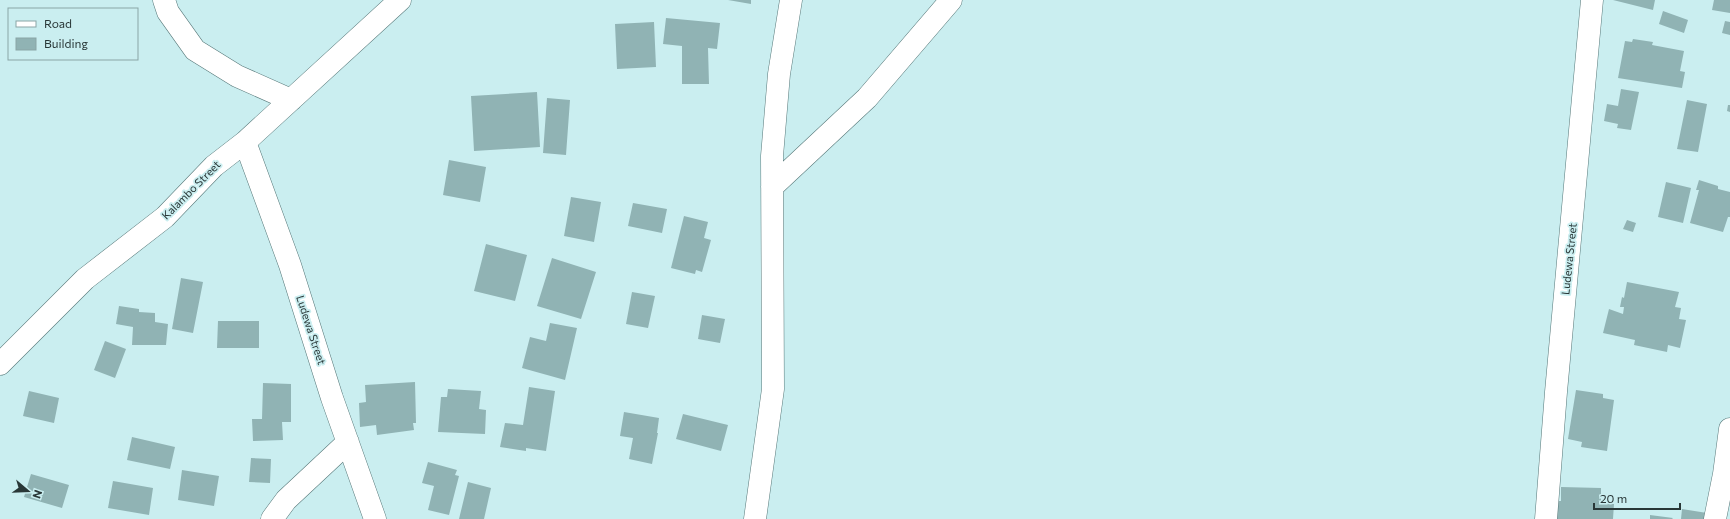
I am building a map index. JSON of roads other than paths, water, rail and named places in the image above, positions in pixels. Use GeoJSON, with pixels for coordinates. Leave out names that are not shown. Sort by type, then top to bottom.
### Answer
{"type":"FeatureCollection","features":[{"type":"Feature","properties":{"kind":"street"},"geometry":{"type":"LineString","coordinates":[[164,0],[168,12],[195,50],[237,76],[291,100]]}},
{"type":"Feature","properties":{"kind":"street","name":"Kalambo Street"},"geometry":{"type":"LineString","coordinates":[[0,364],[85,279],[166,217],[214,166],[245,142],[400,0]]}},
{"type":"Feature","properties":{"kind":"street"},"geometry":{"type":"LineString","coordinates":[[754,519],[773,389],[772,156],[779,74],[791,0]]}},
{"type":"Feature","properties":{"kind":"street"},"geometry":{"type":"LineString","coordinates":[[772,187],[867,98],[951,0]]}},
{"type":"Feature","properties":{"kind":"street","name":"Ludewa Street"},"geometry":{"type":"LineString","coordinates":[[1546,519],[1556,392],[1592,0]]}},
{"type":"Feature","properties":{"kind":"street","name":"Ludewa Street"},"geometry":{"type":"LineString","coordinates":[[245,142],[290,265],[375,519]]}},
{"type":"Feature","properties":{"kind":"street"},"geometry":{"type":"LineString","coordinates":[[1715,519],[1727,474],[1730,430]]}},
{"type":"Feature","properties":{"kind":"street"},"geometry":{"type":"LineString","coordinates":[[272,519],[286,500],[348,442]]}}]}
